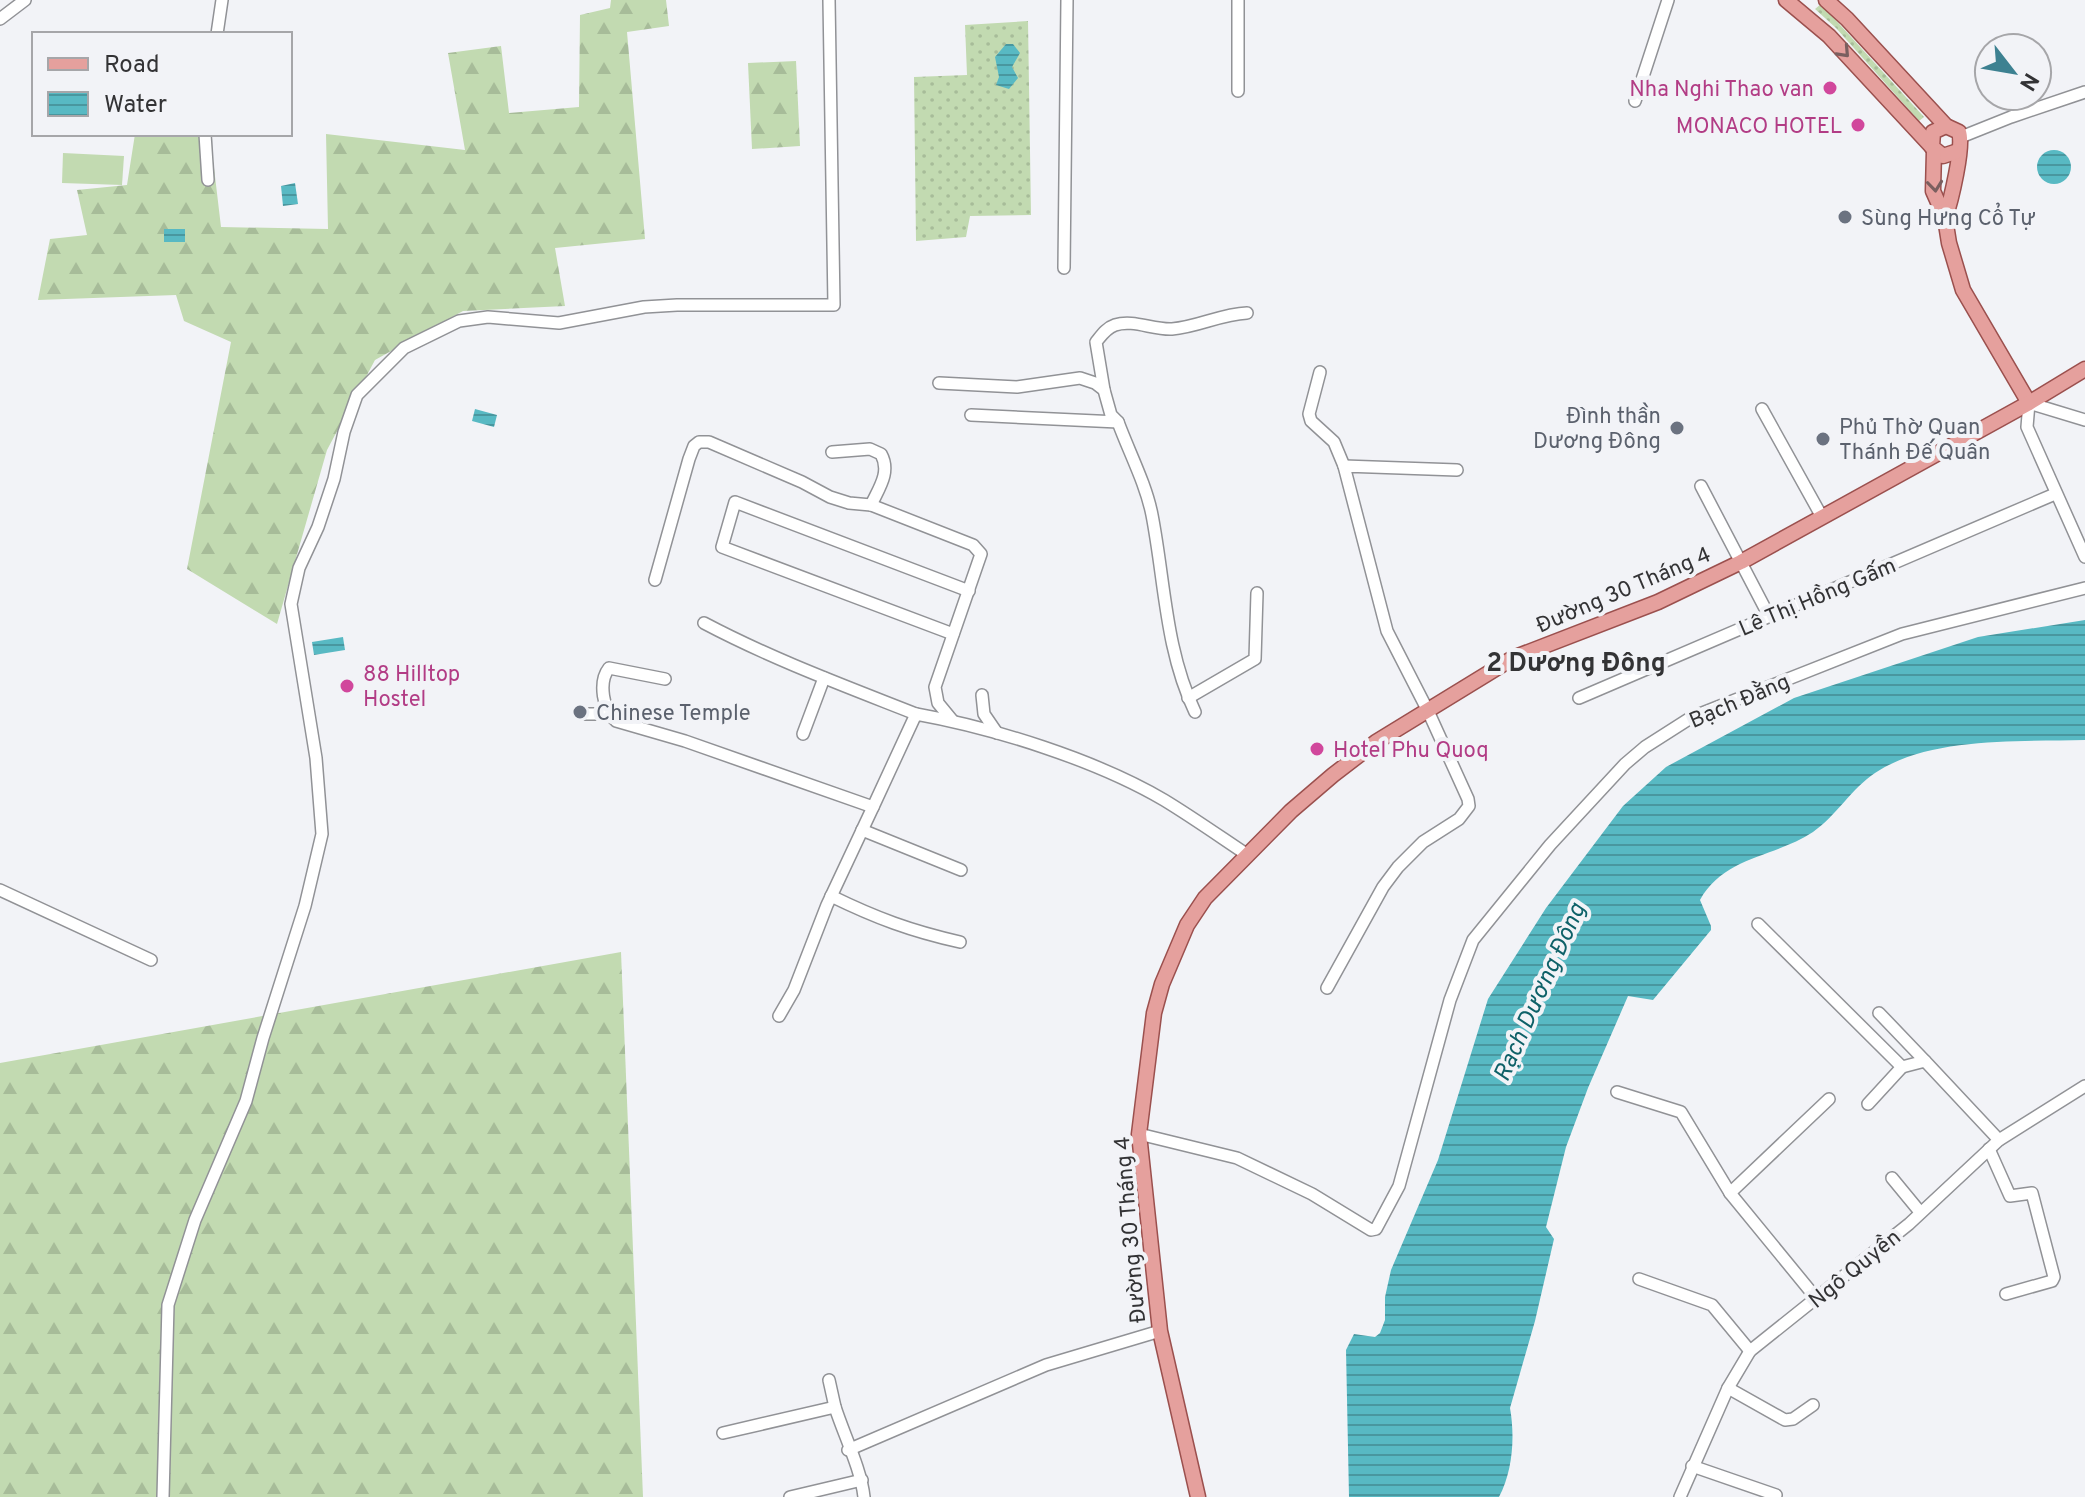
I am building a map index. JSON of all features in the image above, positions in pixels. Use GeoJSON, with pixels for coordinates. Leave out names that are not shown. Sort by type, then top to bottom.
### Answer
{"type":"FeatureCollection","features":[{"type":"Feature","properties":{"kind":"main road"},"geometry":{"type":"LineString","coordinates":[[1786,0],[1808,6],[1829,36],[1933,149],[1943,156],[1959,144]]}},
{"type":"Feature","properties":{"kind":"main road"},"geometry":{"type":"LineString","coordinates":[[1826,0],[1946,126],[1955,129],[1959,144],[1954,192],[1945,218]]}},
{"type":"Feature","properties":{"kind":"main road"},"geometry":{"type":"LineString","coordinates":[[1946,126],[1933,132],[1933,191],[1945,218],[1963,290],[2029,403]]}},
{"type":"Feature","properties":{"kind":"main road","name":"Đường 30 Tháng 4"},"geometry":{"type":"LineString","coordinates":[[1198,1497],[1160,1331],[1139,1134],[1154,1013],[1162,984],[1196,911],[1213,887],[1333,775],[1376,742],[1513,658],[1646,608],[1741,562],[2085,369]]}},
{"type":"Feature","properties":{"kind":"street"},"geometry":{"type":"LineString","coordinates":[[0,19],[25,0]]}},
{"type":"Feature","properties":{"kind":"street"},"geometry":{"type":"LineString","coordinates":[[217,32],[222,0]]}},
{"type":"Feature","properties":{"kind":"street"},"geometry":{"type":"LineString","coordinates":[[163,1497],[168,1305],[195,1220],[246,1101],[305,906],[322,834],[316,758],[291,604],[299,568],[318,527],[334,479],[344,432],[357,395],[404,348],[459,321],[488,317],[559,323],[644,307],[677,305],[834,305],[829,0]]}},
{"type":"Feature","properties":{"kind":"street"},"geometry":{"type":"LineString","coordinates":[[1064,268],[1067,0]]}},
{"type":"Feature","properties":{"kind":"street"},"geometry":{"type":"LineString","coordinates":[[1238,0],[1238,91]]}},
{"type":"Feature","properties":{"kind":"street"},"geometry":{"type":"LineString","coordinates":[[1635,101],[1668,0]]}},
{"type":"Feature","properties":{"kind":"street"},"geometry":{"type":"LineString","coordinates":[[1959,144],[2011,117],[2085,92]]}},
{"type":"Feature","properties":{"kind":"street"},"geometry":{"type":"LineString","coordinates":[[205,136],[208,180]]}},
{"type":"Feature","properties":{"kind":"street"},"geometry":{"type":"LineString","coordinates":[[1195,712],[1173,653],[1151,512],[1118,422],[1111,415],[1096,342],[1107,329],[1117,324],[1173,329],[1232,313],[1247,313]]}},
{"type":"Feature","properties":{"kind":"street"},"geometry":{"type":"LineString","coordinates":[[1320,372],[1309,414],[1311,421],[1334,442],[1344,466],[1387,631],[1428,711],[1469,806],[1459,819],[1423,842],[1398,867],[1383,887],[1327,988]]}},
{"type":"Feature","properties":{"kind":"street"},"geometry":{"type":"LineString","coordinates":[[939,383],[1017,387],[1080,378],[1104,390]]}},
{"type":"Feature","properties":{"kind":"street"},"geometry":{"type":"LineString","coordinates":[[2085,420],[2029,403],[2027,427],[2085,557]]}},
{"type":"Feature","properties":{"kind":"street"},"geometry":{"type":"LineString","coordinates":[[1762,409],[1822,517]]}},
{"type":"Feature","properties":{"kind":"street"},"geometry":{"type":"LineString","coordinates":[[971,415],[1118,422]]}},
{"type":"Feature","properties":{"kind":"street"},"geometry":{"type":"LineString","coordinates":[[655,580],[689,459],[699,442],[709,442],[830,497],[871,505],[973,545],[981,554],[935,687],[938,703],[952,720]]}},
{"type":"Feature","properties":{"kind":"street"},"geometry":{"type":"LineString","coordinates":[[832,452],[870,449],[881,454],[886,467],[885,475],[871,505]]}},
{"type":"Feature","properties":{"kind":"street"},"geometry":{"type":"LineString","coordinates":[[1344,466],[1457,470]]}},
{"type":"Feature","properties":{"kind":"street"},"geometry":{"type":"LineString","coordinates":[[1701,486],[1769,616]]}},
{"type":"Feature","properties":{"kind":"street","name":"Lê Thị Hồng Gấm"},"geometry":{"type":"LineString","coordinates":[[1579,698],[2055,494]]}},
{"type":"Feature","properties":{"kind":"street"},"geometry":{"type":"LineString","coordinates":[[953,634],[722,547],[735,502],[969,591]]}},
{"type":"Feature","properties":{"kind":"street","name":"Bạch Đằng"},"geometry":{"type":"LineString","coordinates":[[1139,1134],[1237,1158],[1312,1194],[1371,1230],[1376,1229],[1399,1186],[1450,1000],[1473,940],[1550,845],[1625,764],[1645,747],[1692,717],[1902,634],[2085,588]]}},
{"type":"Feature","properties":{"kind":"street"},"geometry":{"type":"LineString","coordinates":[[1188,698],[1255,659],[1257,593]]}},
{"type":"Feature","properties":{"kind":"street"},"geometry":{"type":"LineString","coordinates":[[704,623],[824,678],[916,714],[952,720],[1098,769],[1162,799],[1246,854]]}},
{"type":"Feature","properties":{"kind":"street"},"geometry":{"type":"LineString","coordinates":[[665,679],[609,668],[603,676],[609,714],[616,721],[685,741],[873,807]]}},
{"type":"Feature","properties":{"kind":"street"},"geometry":{"type":"LineString","coordinates":[[803,734],[824,678]]}},
{"type":"Feature","properties":{"kind":"street"},"geometry":{"type":"LineString","coordinates":[[982,695],[984,714],[997,734]]}},
{"type":"Feature","properties":{"kind":"street"},"geometry":{"type":"LineString","coordinates":[[584,714],[609,714]]}},
{"type":"Feature","properties":{"kind":"street"},"geometry":{"type":"LineString","coordinates":[[779,1016],[809,957],[831,896],[916,714]]}},
{"type":"Feature","properties":{"kind":"street"},"geometry":{"type":"LineString","coordinates":[[862,830],[961,870]]}},
{"type":"Feature","properties":{"kind":"street"},"geometry":{"type":"LineString","coordinates":[[0,890],[151,960]]}},
{"type":"Feature","properties":{"kind":"street"},"geometry":{"type":"LineString","coordinates":[[831,896],[914,932],[960,942]]}},
{"type":"Feature","properties":{"kind":"street"},"geometry":{"type":"LineString","coordinates":[[1758,924],[1902,1067]]}},
{"type":"Feature","properties":{"kind":"street"},"geometry":{"type":"LineString","coordinates":[[1879,1013],[1999,1140]]}},
{"type":"Feature","properties":{"kind":"street"},"geometry":{"type":"LineString","coordinates":[[1868,1104],[1902,1067],[1925,1061]]}},
{"type":"Feature","properties":{"kind":"street","name":"Ngô Quyền"},"geometry":{"type":"LineString","coordinates":[[1680,1497],[1728,1388],[1750,1351],[1920,1212],[1999,1140],[2085,1086]]}},
{"type":"Feature","properties":{"kind":"street"},"geometry":{"type":"LineString","coordinates":[[1617,1092],[1681,1112],[1730,1193],[1816,1298]]}},
{"type":"Feature","properties":{"kind":"street"},"geometry":{"type":"LineString","coordinates":[[1730,1193],[1829,1099]]}},
{"type":"Feature","properties":{"kind":"street"},"geometry":{"type":"LineString","coordinates":[[1989,1149],[2010,1196],[2032,1193],[2054,1277],[2052,1281],[2006,1294]]}},
{"type":"Feature","properties":{"kind":"street"},"geometry":{"type":"LineString","coordinates":[[1892,1178],[1920,1212]]}},
{"type":"Feature","properties":{"kind":"street"},"geometry":{"type":"LineString","coordinates":[[1639,1279],[1712,1305],[1750,1351]]}},
{"type":"Feature","properties":{"kind":"street"},"geometry":{"type":"LineString","coordinates":[[848,1450],[1046,1365],[1160,1331]]}},
{"type":"Feature","properties":{"kind":"street"},"geometry":{"type":"LineString","coordinates":[[829,1380],[848,1450],[862,1480],[864,1497]]}},
{"type":"Feature","properties":{"kind":"street"},"geometry":{"type":"LineString","coordinates":[[1728,1388],[1785,1420],[1793,1419],[1813,1405]]}},
{"type":"Feature","properties":{"kind":"street"},"geometry":{"type":"LineString","coordinates":[[723,1433],[835,1407]]}},
{"type":"Feature","properties":{"kind":"street"},"geometry":{"type":"LineString","coordinates":[[1692,1466],[1776,1495]]}},
{"type":"Feature","properties":{"kind":"street"},"geometry":{"type":"LineString","coordinates":[[790,1497],[862,1480]]}},
{"type":"Feature","properties":{"kind":"green space"},"geometry":{"type":"Polygon","coordinates":[[[611,0],[666,0],[669,26],[627,32],[645,239],[555,248],[565,306],[463,311],[375,360],[327,450],[277,624],[187,569],[231,342],[184,321],[176,295],[38,300],[50,239],[87,235],[77,190],[127,185],[135,136],[210,136],[221,227],[328,229],[326,134],[465,150],[448,53],[501,46],[509,113],[579,107],[580,15],[610,8],[611,0]]]}},
{"type":"Feature","properties":{"kind":"green space"},"geometry":{"type":"Polygon","coordinates":[[[1821,4],[1924,117],[1919,121],[1836,28],[1815,9],[1821,4]]]}},
{"type":"Feature","properties":{"kind":"green space"},"geometry":{"type":"Polygon","coordinates":[[[1028,21],[1031,215],[970,216],[966,237],[916,241],[914,77],[967,75],[965,25],[1028,21]]]}},
{"type":"Feature","properties":{"kind":"green space"},"geometry":{"type":"Polygon","coordinates":[[[796,61],[800,146],[752,149],[748,63],[796,61]]]}},
{"type":"Feature","properties":{"kind":"green space"},"geometry":{"type":"Polygon","coordinates":[[[63,153],[124,156],[122,185],[62,183],[63,153]]]}},
{"type":"Feature","properties":{"kind":"green space"},"geometry":{"type":"Polygon","coordinates":[[[621,952],[643,1497],[0,1497],[0,1063],[621,952]]]}},
{"type":"Feature","properties":{"kind":"water"},"geometry":{"type":"Polygon","coordinates":[[[1006,44],[1013,44],[1020,53],[1012,67],[1018,78],[1009,89],[996,85],[999,77],[995,57],[1006,44]]]}},
{"type":"Feature","properties":{"kind":"water"},"geometry":{"type":"Polygon","coordinates":[[[2054,150],[2066,155],[2071,167],[2066,179],[2054,184],[2042,179],[2037,167],[2042,155],[2054,150]]]}},
{"type":"Feature","properties":{"kind":"water"},"geometry":{"type":"Polygon","coordinates":[[[295,183],[298,204],[283,206],[281,186],[295,183]]]}},
{"type":"Feature","properties":{"kind":"water"},"geometry":{"type":"Polygon","coordinates":[[[164,229],[185,229],[185,242],[164,242],[164,229]]]}},
{"type":"Feature","properties":{"kind":"water"},"geometry":{"type":"Polygon","coordinates":[[[475,409],[497,415],[494,427],[472,421],[475,409]]]}},
{"type":"Feature","properties":{"kind":"water","name":"Rạch Dương Đông"},"geometry":{"type":"Polygon","coordinates":[[[2085,620],[2085,740],[1977,743],[1897,761],[1867,779],[1813,832],[1737,866],[1710,885],[1700,900],[1711,930],[1653,1000],[1628,996],[1566,1147],[1546,1227],[1554,1239],[1510,1408],[1512,1453],[1499,1497],[1349,1497],[1346,1350],[1354,1334],[1375,1337],[1380,1333],[1385,1320],[1385,1297],[1391,1270],[1438,1160],[1488,999],[1546,908],[1623,806],[1666,767],[1794,698],[1978,637],[2085,620]]]}},
{"type":"Feature","properties":{"kind":"water"},"geometry":{"type":"Polygon","coordinates":[[[343,637],[345,650],[314,655],[312,642],[343,637]]]}},
{"type":"Feature","properties":{"kind":"place","name":"Nha Nghi Thao van"},"geometry":{"type":"Point","coordinates":[1830,88]}},
{"type":"Feature","properties":{"kind":"place","name":"MONACO HOTEL"},"geometry":{"type":"Point","coordinates":[1858,125]}},
{"type":"Feature","properties":{"kind":"place","name":"Sùng Hưng Cổ Tự"},"geometry":{"type":"Point","coordinates":[1845,217]}},
{"type":"Feature","properties":{"kind":"place","name":"Đình thần Dương Đông"},"geometry":{"type":"Point","coordinates":[1677,428]}},
{"type":"Feature","properties":{"kind":"place","name":"Phủ Thờ Quan Thánh Đế Quân"},"geometry":{"type":"Point","coordinates":[1823,439]}},
{"type":"Feature","properties":{"kind":"place","name":"88 Hilltop Hostel"},"geometry":{"type":"Point","coordinates":[347,686]}},
{"type":"Feature","properties":{"kind":"place","name":"Chinese Temple"},"geometry":{"type":"Point","coordinates":[580,712]}},
{"type":"Feature","properties":{"kind":"place","name":"Hotel Phu Quoq"},"geometry":{"type":"Point","coordinates":[1317,749]}},
{"type":"Feature","properties":{"kind":"district","name":"2 Dương Đông"},"geometry":{"type":"Point","coordinates":[1576,662]}}]}
